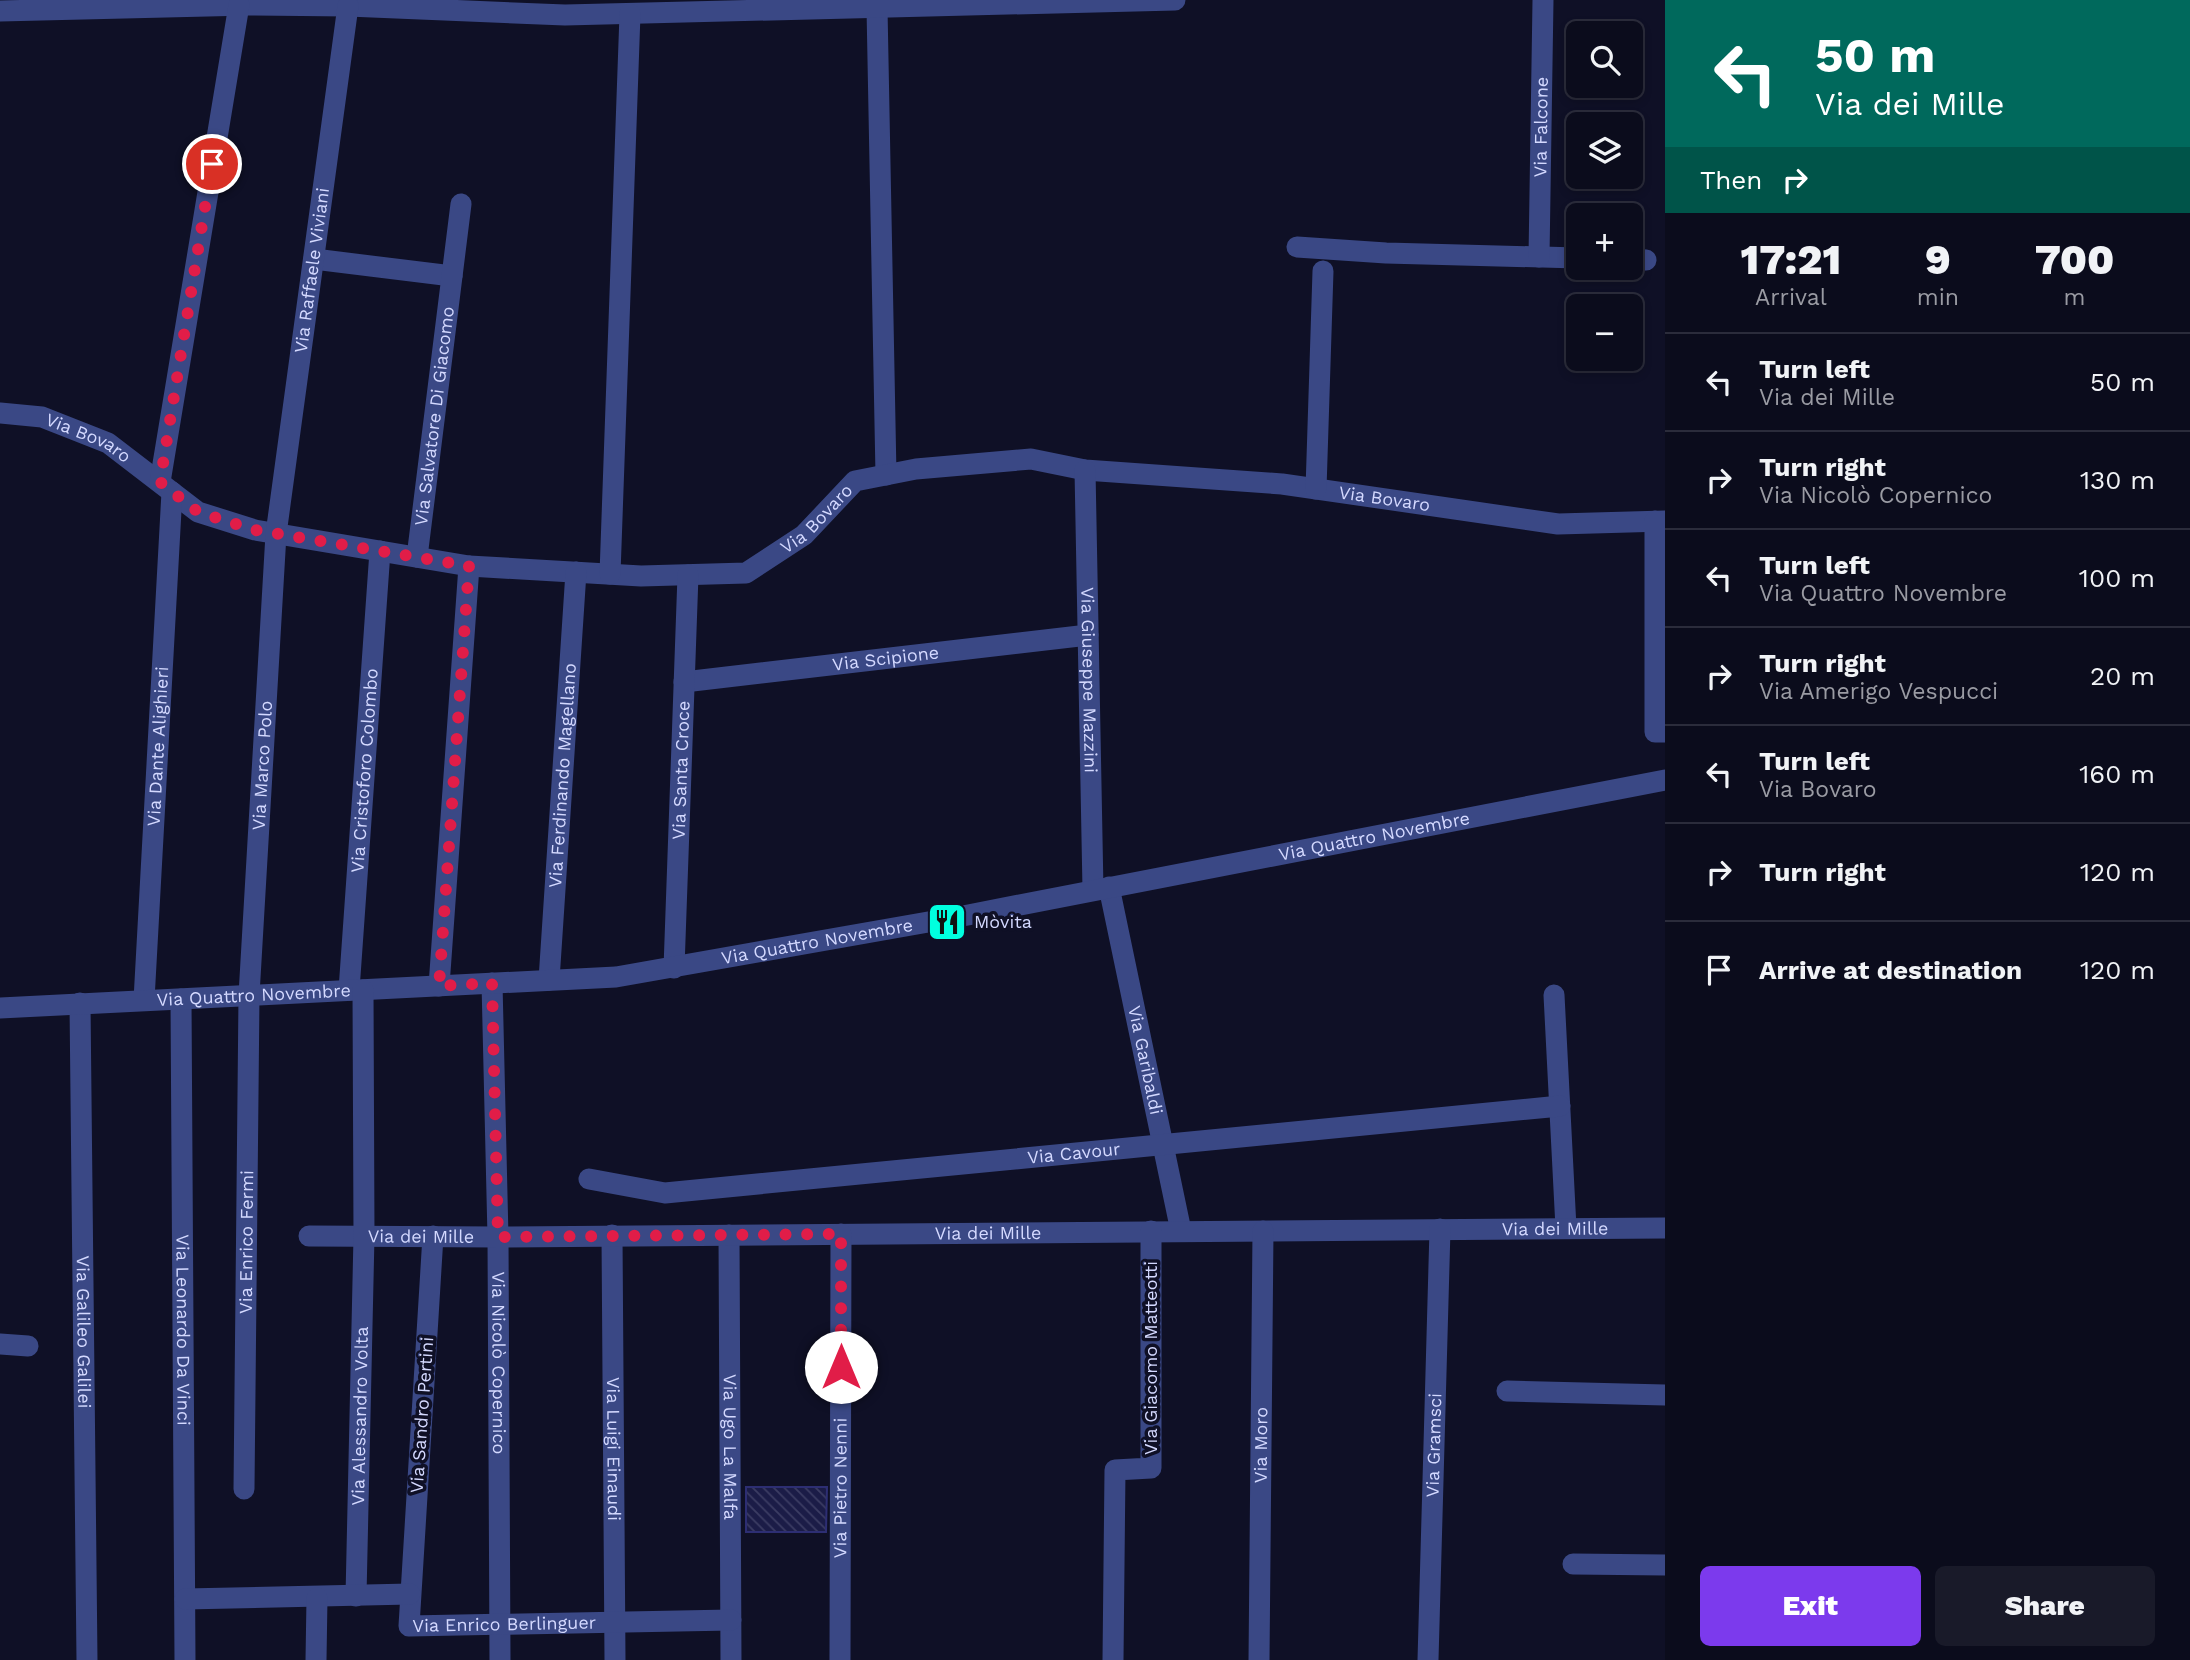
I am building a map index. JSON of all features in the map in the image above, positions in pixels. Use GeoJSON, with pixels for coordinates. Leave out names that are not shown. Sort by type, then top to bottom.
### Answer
{"type":"FeatureCollection","features":[{"type":"Feature","properties":{"kind":"street"},"geometry":{"type":"LineString","coordinates":[[0,12],[67,5],[376,4],[565,15],[1175,0]]}},
{"type":"Feature","properties":{"kind":"street","name":"Via Falcone"},"geometry":{"type":"LineString","coordinates":[[1539,257],[1543,0]]}},
{"type":"Feature","properties":{"kind":"street","name":"Via Dante Alighieri"},"geometry":{"type":"LineString","coordinates":[[144,1000],[166,487],[246,4]]}},
{"type":"Feature","properties":{"kind":"street","name":"Via Raffaele Viviani"},"geometry":{"type":"LineString","coordinates":[[276,534],[348,6]]}},
{"type":"Feature","properties":{"kind":"street"},"geometry":{"type":"LineString","coordinates":[[877,8],[886,475]]}},
{"type":"Feature","properties":{"kind":"street"},"geometry":{"type":"LineString","coordinates":[[610,574],[630,14]]}},
{"type":"Feature","properties":{"kind":"street","name":"Via Salvatore Di Giacomo"},"geometry":{"type":"LineString","coordinates":[[418,557],[461,204]]}},
{"type":"Feature","properties":{"kind":"street"},"geometry":{"type":"LineString","coordinates":[[1297,247],[1386,253],[1566,258]]}},
{"type":"Feature","properties":{"kind":"street"},"geometry":{"type":"LineString","coordinates":[[313,259],[452,276]]}},
{"type":"Feature","properties":{"kind":"street"},"geometry":{"type":"LineString","coordinates":[[1316,489],[1323,271]]}},
{"type":"Feature","properties":{"kind":"street","name":"Via Bovaro"},"geometry":{"type":"LineString","coordinates":[[0,413],[42,417],[108,443],[198,512],[255,530],[469,566],[610,574],[746,573],[804,534],[855,481],[916,469],[1031,459],[1085,470],[1282,484],[1558,524],[1660,521]]}},
{"type":"Feature","properties":{"kind":"street","name":"Via Giuseppe Mazzini"},"geometry":{"type":"LineString","coordinates":[[1085,470],[1088,635],[1101,889]]}},
{"type":"Feature","properties":{"kind":"street"},"geometry":{"type":"LineString","coordinates":[[1660,521],[1654,732],[1665,732]]}},
{"type":"Feature","properties":{"kind":"street","name":"Via Marco Polo"},"geometry":{"type":"LineString","coordinates":[[249,995],[276,534]]}},
{"type":"Feature","properties":{"kind":"street","name":"Via Cristoforo Colombo"},"geometry":{"type":"LineString","coordinates":[[364,1236],[356,990],[380,551]]}},
{"type":"Feature","properties":{"kind":"street"},"geometry":{"type":"LineString","coordinates":[[439,986],[469,566]]}},
{"type":"Feature","properties":{"kind":"street","name":"Via Ferdinando Magellano"},"geometry":{"type":"LineString","coordinates":[[549,980],[576,572]]}},
{"type":"Feature","properties":{"kind":"street","name":"Via Santa Croce"},"geometry":{"type":"LineString","coordinates":[[674,968],[688,575]]}},
{"type":"Feature","properties":{"kind":"street","name":"Via Scipione"},"geometry":{"type":"LineString","coordinates":[[684,682],[1088,635]]}},
{"type":"Feature","properties":{"kind":"street","name":"Via Quattro Novembre"},"geometry":{"type":"LineString","coordinates":[[0,1007],[616,977],[1101,889],[1665,780]]}},
{"type":"Feature","properties":{"kind":"street","name":"Via Garibaldi"},"geometry":{"type":"LineString","coordinates":[[1101,889],[1181,1231]]}},
{"type":"Feature","properties":{"kind":"street","name":"Via Nicolò Copernico"},"geometry":{"type":"LineString","coordinates":[[492,983],[498,1237],[500,1660]]}},
{"type":"Feature","properties":{"kind":"street","name":"Via Enrico Fermi"},"geometry":{"type":"LineString","coordinates":[[244,1489],[249,995]]}},
{"type":"Feature","properties":{"kind":"street"},"geometry":{"type":"LineString","coordinates":[[1554,995],[1566,1228]]}},
{"type":"Feature","properties":{"kind":"street","name":"Via Leonardo Da Vinci"},"geometry":{"type":"LineString","coordinates":[[181,999],[185,1660]]}},
{"type":"Feature","properties":{"kind":"street","name":"Via Galileo Galilei"},"geometry":{"type":"LineString","coordinates":[[80,1003],[87,1660]]}},
{"type":"Feature","properties":{"kind":"street","name":"Via Cavour"},"geometry":{"type":"LineString","coordinates":[[589,1179],[665,1194],[1560,1106]]}},
{"type":"Feature","properties":{"kind":"street","name":"Via dei Mille"},"geometry":{"type":"LineString","coordinates":[[309,1236],[498,1237],[1665,1228]]}},
{"type":"Feature","properties":{"kind":"street","name":"Via Gramsci"},"geometry":{"type":"LineString","coordinates":[[1428,1660],[1440,1229]]}},
{"type":"Feature","properties":{"kind":"street","name":"Via Giacomo Matteotti"},"geometry":{"type":"LineString","coordinates":[[1113,1660],[1115,1470],[1151,1468],[1151,1231]]}},
{"type":"Feature","properties":{"kind":"street","name":"Via Moro"},"geometry":{"type":"LineString","coordinates":[[1259,1660],[1263,1231]]}},
{"type":"Feature","properties":{"kind":"street","name":"Via Pietro Nenni"},"geometry":{"type":"LineString","coordinates":[[840,1660],[841,1234]]}},
{"type":"Feature","properties":{"kind":"street","name":"Via Luigi Einaudi"},"geometry":{"type":"LineString","coordinates":[[612,1235],[615,1660]]}},
{"type":"Feature","properties":{"kind":"street","name":"Via Ugo La Malfa"},"geometry":{"type":"LineString","coordinates":[[729,1235],[731,1660]]}},
{"type":"Feature","properties":{"kind":"street","name":"Via Alessandro Volta"},"geometry":{"type":"LineString","coordinates":[[356,1596],[364,1236]]}},
{"type":"Feature","properties":{"kind":"street","name":"Via Sandro Pertini"},"geometry":{"type":"LineString","coordinates":[[410,1594],[433,1236]]}},
{"type":"Feature","properties":{"kind":"street"},"geometry":{"type":"LineString","coordinates":[[0,1344],[28,1346]]}},
{"type":"Feature","properties":{"kind":"street"},"geometry":{"type":"LineString","coordinates":[[1507,1391],[1665,1395]]}},
{"type":"Feature","properties":{"kind":"street"},"geometry":{"type":"LineString","coordinates":[[1573,1564],[1665,1565]]}},
{"type":"Feature","properties":{"kind":"street","name":"Via Enrico Berlinguer"},"geometry":{"type":"LineString","coordinates":[[185,1599],[410,1594],[409,1626],[731,1620]]}},
{"type":"Feature","properties":{"kind":"street"},"geometry":{"type":"LineString","coordinates":[[316,1660],[317,1598]]}},
{"type":"Feature","properties":{"kind":"building"},"geometry":{"type":"Polygon","coordinates":[[[746,1487],[827,1487],[826,1532],[746,1532],[746,1487]]]}},
{"type":"Feature","properties":{"kind":"place","name":"Mòvita"},"geometry":{"type":"Point","coordinates":[947,922]}},
{"type":"Feature","properties":{"kind":"route"},"geometry":{"type":"LineString","coordinates":[[212,164],[160,482],[198,512],[255,530],[469,566],[439,986],[492,983],[498,1237],[841,1234],[841,1367]]}}]}
